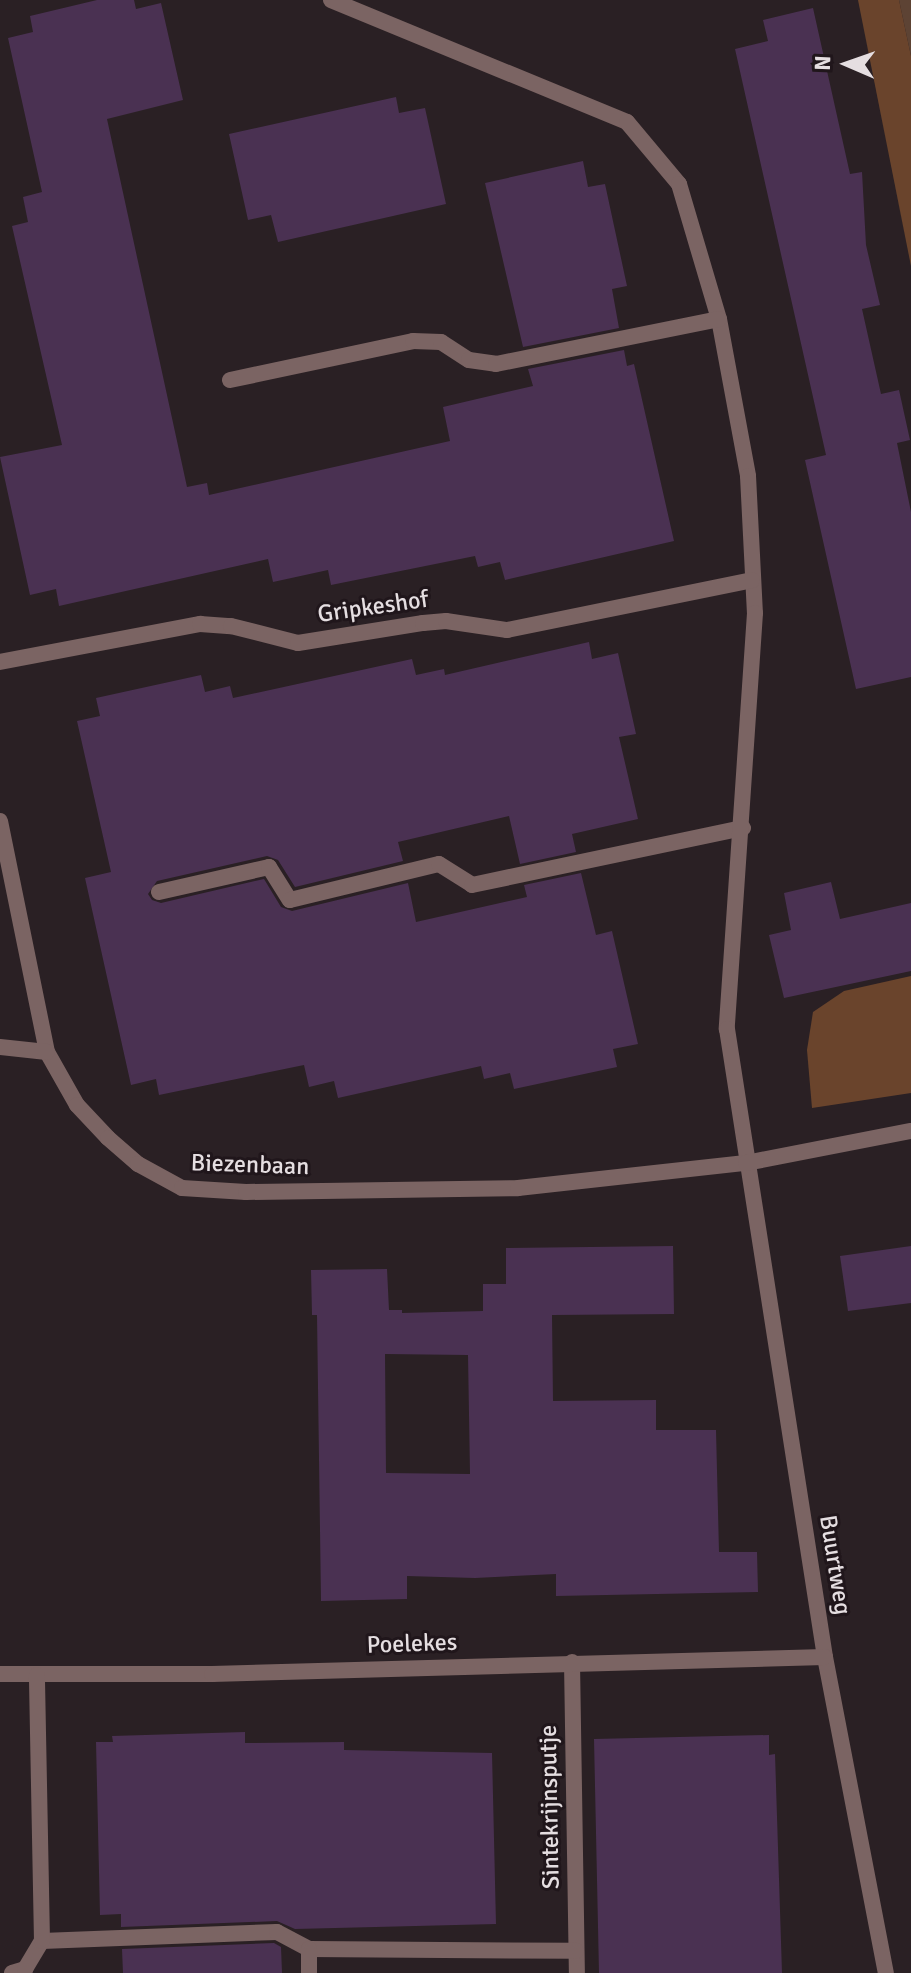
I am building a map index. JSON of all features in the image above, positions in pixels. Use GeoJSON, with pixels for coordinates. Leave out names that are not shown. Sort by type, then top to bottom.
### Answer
{"type":"FeatureCollection","features":[{"type":"Feature","properties":{"kind":"street"},"geometry":{"type":"LineString","coordinates":[[331,0],[627,122],[679,184],[719,319],[748,476],[755,613],[743,828],[727,1029],[746,1163]]}},
{"type":"Feature","properties":{"kind":"street"},"geometry":{"type":"LineString","coordinates":[[230,380],[413,341],[441,342],[469,360],[496,364],[719,319]]}},
{"type":"Feature","properties":{"kind":"street","name":"Gripkeshof"},"geometry":{"type":"LineString","coordinates":[[0,662],[200,624],[231,626],[298,643],[434,622],[507,630],[752,580]]}},
{"type":"Feature","properties":{"kind":"street","name":"Biezenbaan"},"geometry":{"type":"LineString","coordinates":[[0,821],[47,1052],[77,1105],[108,1138],[138,1164],[182,1188],[214,1192],[518,1188],[746,1163],[911,1131]]}},
{"type":"Feature","properties":{"kind":"street"},"geometry":{"type":"LineString","coordinates":[[159,892],[269,867],[290,900],[439,864],[472,885],[743,828]]}},
{"type":"Feature","properties":{"kind":"street"},"geometry":{"type":"LineString","coordinates":[[0,1047],[47,1052]]}},
{"type":"Feature","properties":{"kind":"street","name":"Buurtweg"},"geometry":{"type":"LineString","coordinates":[[746,1163],[825,1657],[886,1973]]}},
{"type":"Feature","properties":{"kind":"street","name":"Poelekes"},"geometry":{"type":"LineString","coordinates":[[0,1674],[212,1674],[825,1657]]}},
{"type":"Feature","properties":{"kind":"street","name":"Sintekrijnsputje"},"geometry":{"type":"LineString","coordinates":[[572,1662],[577,1973]]}},
{"type":"Feature","properties":{"kind":"street"},"geometry":{"type":"LineString","coordinates":[[12,1973],[25,1969],[42,1941],[37,1675]]}},
{"type":"Feature","properties":{"kind":"street"},"geometry":{"type":"LineString","coordinates":[[42,1941],[277,1932],[309,1949],[576,1951]]}},
{"type":"Feature","properties":{"kind":"street"},"geometry":{"type":"LineString","coordinates":[[309,1949],[309,1973]]}},
{"type":"Feature","properties":{"kind":"shaded area"},"geometry":{"type":"Polygon","coordinates":[[[858,0],[899,0],[911,56],[911,266],[858,0]]]}},
{"type":"Feature","properties":{"kind":"shaded area"},"geometry":{"type":"Polygon","coordinates":[[[899,0],[911,0],[911,56],[899,0]]]}},
{"type":"Feature","properties":{"kind":"shaded area"},"geometry":{"type":"Polygon","coordinates":[[[911,976],[911,1093],[812,1108],[807,1050],[813,1012],[844,991],[911,976]]]}},
{"type":"Feature","properties":{"kind":"building"},"geometry":{"type":"Polygon","coordinates":[[[97,0],[134,0],[136,9],[161,3],[183,100],[107,119],[187,487],[207,483],[209,495],[450,441],[443,407],[533,386],[528,369],[624,350],[627,366],[634,364],[674,541],[505,580],[500,562],[478,567],[475,556],[331,585],[328,570],[273,582],[268,559],[59,606],[56,589],[30,595],[0,457],[62,445],[12,226],[28,222],[23,197],[42,192],[8,38],[33,32],[30,16],[97,0]]]}},
{"type":"Feature","properties":{"kind":"building"},"geometry":{"type":"Polygon","coordinates":[[[813,8],[850,174],[862,172],[866,245],[880,305],[862,309],[881,394],[899,390],[910,440],[897,443],[911,512],[911,677],[856,689],[805,460],[826,455],[735,49],[768,41],[763,20],[813,8]]]}},
{"type":"Feature","properties":{"kind":"building"},"geometry":{"type":"Polygon","coordinates":[[[396,97],[399,113],[425,108],[446,204],[278,242],[271,215],[248,220],[229,134],[396,97]]]}},
{"type":"Feature","properties":{"kind":"building"},"geometry":{"type":"Polygon","coordinates":[[[583,161],[588,187],[605,184],[627,286],[612,289],[619,328],[523,347],[485,183],[583,161]]]}},
{"type":"Feature","properties":{"kind":"building"},"geometry":{"type":"Polygon","coordinates":[[[589,642],[592,659],[618,653],[636,734],[619,737],[638,819],[572,834],[576,852],[520,864],[509,816],[398,842],[403,861],[295,887],[278,860],[267,856],[157,881],[148,894],[152,900],[161,903],[264,879],[281,907],[292,911],[408,883],[416,922],[527,897],[524,885],[581,873],[596,935],[612,931],[638,1044],[613,1049],[617,1067],[514,1089],[510,1073],[484,1079],[481,1066],[338,1098],[334,1081],[309,1087],[304,1065],[159,1095],[156,1079],[131,1085],[85,878],[111,872],[77,721],[100,716],[96,698],[201,675],[205,692],[230,686],[233,698],[412,659],[416,675],[444,669],[445,675],[589,642]]]}},
{"type":"Feature","properties":{"kind":"building"},"geometry":{"type":"Polygon","coordinates":[[[831,882],[840,919],[911,903],[911,971],[784,998],[769,935],[791,930],[784,893],[831,882]]]}},
{"type":"Feature","properties":{"kind":"building"},"geometry":{"type":"Polygon","coordinates":[[[673,1246],[674,1314],[552,1315],[553,1401],[656,1400],[656,1430],[716,1430],[719,1552],[757,1552],[758,1592],[556,1596],[556,1574],[475,1578],[407,1576],[407,1599],[321,1601],[317,1315],[312,1315],[311,1270],[387,1269],[389,1310],[402,1310],[402,1313],[483,1311],[483,1284],[506,1284],[506,1248],[673,1246]],[[385,1354],[386,1473],[470,1474],[468,1355],[385,1354]]]}},
{"type":"Feature","properties":{"kind":"building"},"geometry":{"type":"Polygon","coordinates":[[[911,1246],[911,1303],[848,1311],[840,1256],[911,1246]]]}},
{"type":"Feature","properties":{"kind":"building"},"geometry":{"type":"Polygon","coordinates":[[[245,1732],[245,1743],[344,1742],[344,1750],[492,1753],[496,1924],[295,1929],[277,1921],[121,1927],[121,1914],[100,1915],[96,1742],[113,1742],[112,1736],[245,1732]]]}},
{"type":"Feature","properties":{"kind":"building"},"geometry":{"type":"Polygon","coordinates":[[[769,1735],[769,1755],[775,1754],[782,1973],[599,1973],[594,1739],[769,1735]]]}},
{"type":"Feature","properties":{"kind":"building"},"geometry":{"type":"Polygon","coordinates":[[[274,1943],[281,1947],[282,1973],[123,1973],[122,1949],[274,1943]]]}}]}
